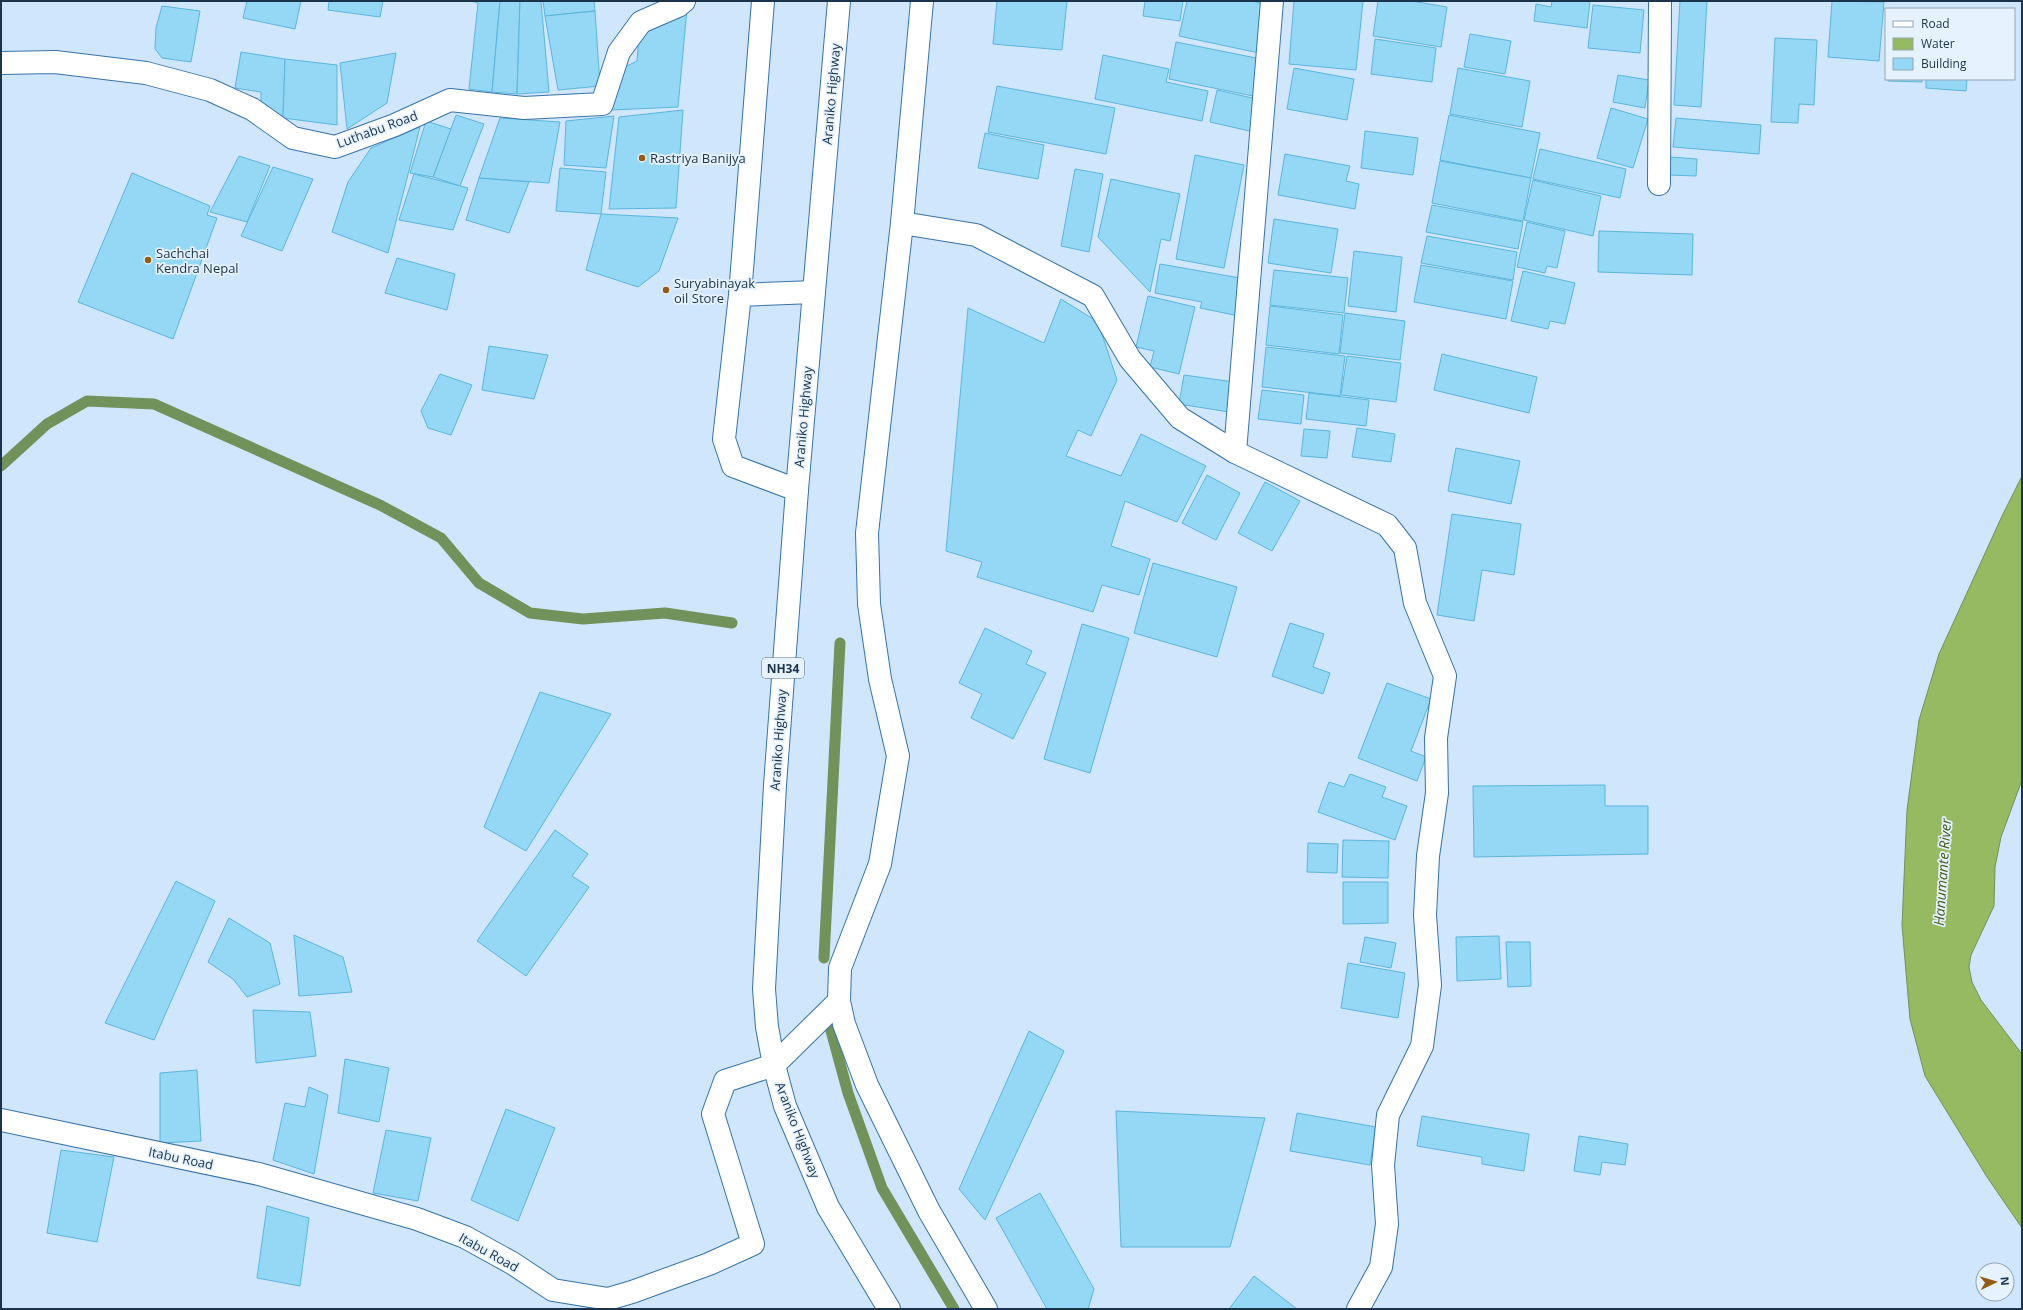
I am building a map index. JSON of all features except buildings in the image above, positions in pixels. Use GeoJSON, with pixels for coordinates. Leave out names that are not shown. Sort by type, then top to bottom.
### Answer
{"type":"FeatureCollection","features":[{"type":"Feature","properties":{"kind":"main road","name":"Luthabu Road"},"geometry":{"type":"LineString","coordinates":[[1,63],[56,62],[146,73],[210,90],[252,109],[293,138],[335,146],[395,125],[450,100],[524,108],[602,104],[618,52],[642,22],[678,6],[684,1]]}},
{"type":"Feature","properties":{"kind":"main road"},"geometry":{"type":"LineString","coordinates":[[763,1],[740,295],[724,439],[733,466],[797,490]]}},
{"type":"Feature","properties":{"kind":"main road","name":"Araniko Highway"},"geometry":{"type":"LineString","coordinates":[[839,1],[797,490],[775,785],[764,989],[767,1026],[774,1065],[786,1106],[828,1207],[889,1309]]}},
{"type":"Feature","properties":{"kind":"main road"},"geometry":{"type":"LineString","coordinates":[[922,1],[902,223],[867,533],[869,604],[880,679],[898,756],[880,864],[840,968],[840,1001],[844,1024],[867,1085],[929,1211],[986,1309]]}},
{"type":"Feature","properties":{"kind":"main road"},"geometry":{"type":"LineString","coordinates":[[1235,452],[1272,1]]}},
{"type":"Feature","properties":{"kind":"main road"},"geometry":{"type":"LineString","coordinates":[[1659,184],[1660,1]]}},
{"type":"Feature","properties":{"kind":"main road"},"geometry":{"type":"LineString","coordinates":[[902,223],[976,235],[1093,296],[1130,359],[1180,418],[1235,452],[1387,525],[1405,548],[1415,603],[1445,676],[1436,738],[1437,793],[1428,856],[1425,915],[1430,985],[1422,1046],[1388,1115],[1383,1165],[1387,1224],[1381,1267],[1358,1309]]}},
{"type":"Feature","properties":{"kind":"main road"},"geometry":{"type":"LineString","coordinates":[[740,295],[814,292]]}},
{"type":"Feature","properties":{"kind":"main road"},"geometry":{"type":"LineString","coordinates":[[774,1065],[840,1001]]}},
{"type":"Feature","properties":{"kind":"main road","name":"Itabu Road"},"geometry":{"type":"LineString","coordinates":[[1,1120],[259,1174],[417,1219],[465,1237],[512,1263],[553,1290],[608,1299],[632,1292],[709,1264],[754,1244],[713,1114],[725,1081],[774,1065]]}},
{"type":"Feature","properties":{"kind":"water","name":"Hanumante River"},"geometry":{"type":"Polygon","coordinates":[[[2022,476],[2022,780],[2001,837],[1995,867],[1994,906],[1971,955],[1969,967],[1972,982],[1981,1000],[2022,1054],[2022,1228],[1987,1177],[1925,1076],[1910,1019],[1902,925],[1907,810],[1919,720],[1939,654],[2002,516],[2022,476]]]}},
{"type":"Feature","properties":{"kind":"waterway"},"geometry":{"type":"LineString","coordinates":[[1,466],[47,424],[87,401],[154,404],[380,505],[441,538],[479,583],[530,613],[583,619],[665,613],[732,623]]}},
{"type":"Feature","properties":{"kind":"waterway"},"geometry":{"type":"LineString","coordinates":[[824,958],[840,643]]}},
{"type":"Feature","properties":{"kind":"waterway"},"geometry":{"type":"LineString","coordinates":[[830,1027],[848,1093],[882,1188],[954,1309]]}},
{"type":"Feature","properties":{"kind":"place","name":"Rastriya Banijya"},"geometry":{"type":"Point","coordinates":[642,158]}},
{"type":"Feature","properties":{"kind":"place","name":"Sachchai Kendra Nepal"},"geometry":{"type":"Point","coordinates":[148,260]}},
{"type":"Feature","properties":{"kind":"place","name":"Suryabinayak oil Store"},"geometry":{"type":"Point","coordinates":[666,290]}}]}
